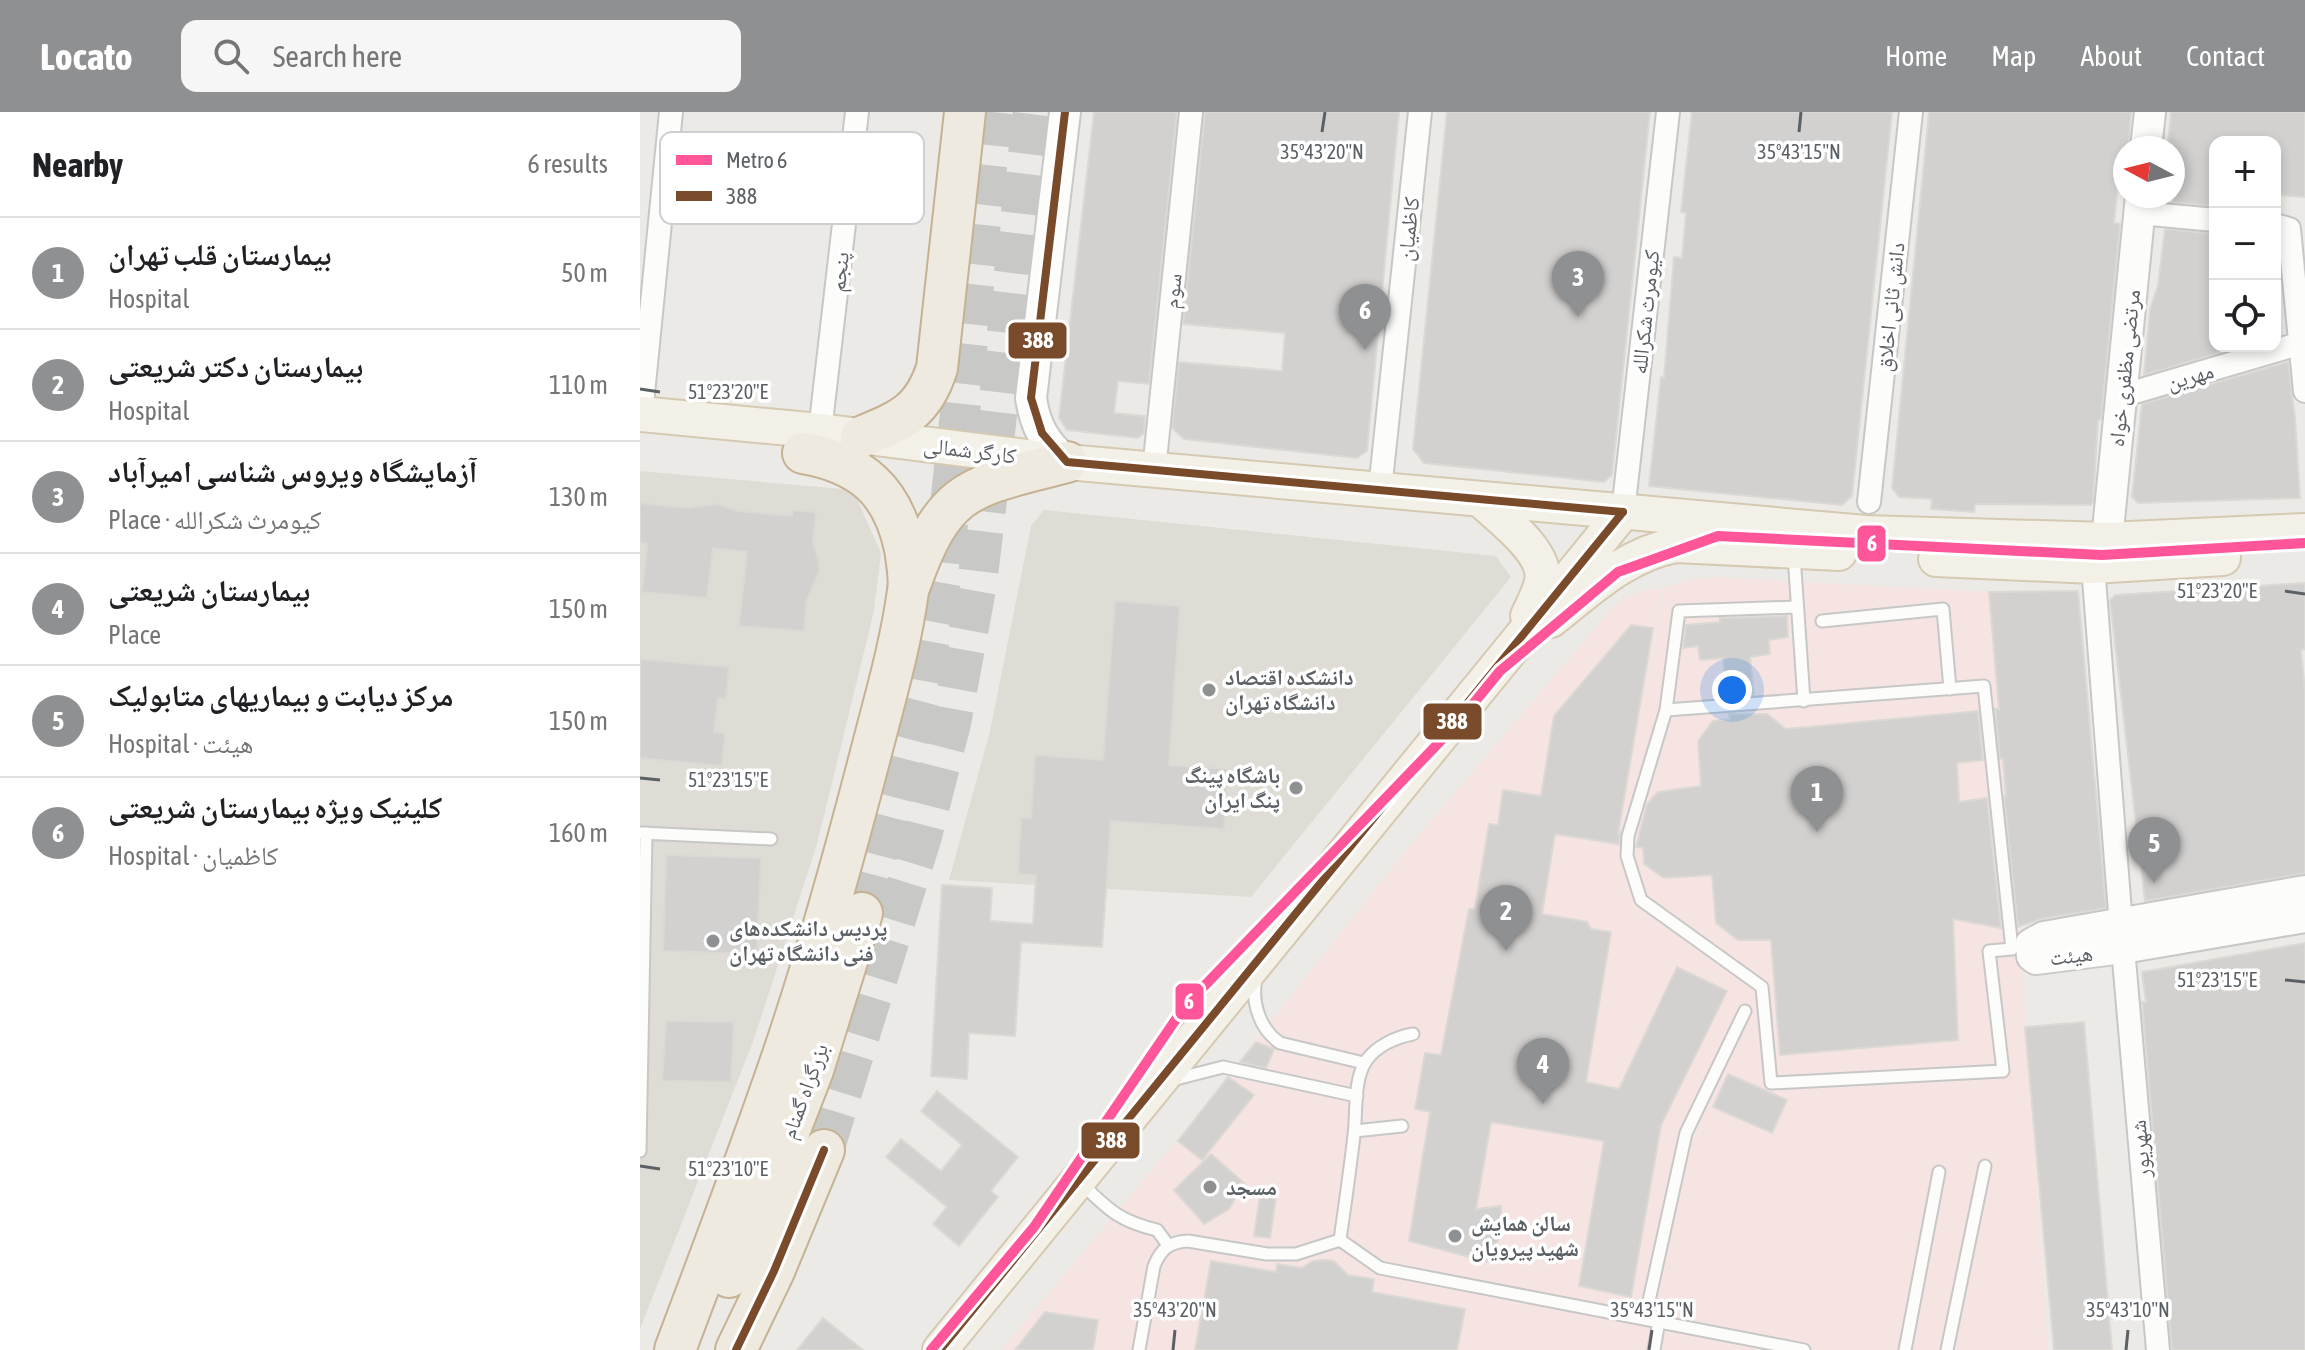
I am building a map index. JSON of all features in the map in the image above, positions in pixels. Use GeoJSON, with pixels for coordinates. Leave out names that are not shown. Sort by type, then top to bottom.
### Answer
{"type":"FeatureCollection","features":[{"type":"Feature","properties":{"kind":"highway"},"geometry":{"type":"LineString","coordinates":[[861,437],[897,422],[916,409],[927,393],[937,368],[965,112]]}},
{"type":"Feature","properties":{"kind":"highway"},"geometry":{"type":"LineString","coordinates":[[812,442],[831,458],[866,476],[887,500],[898,523],[909,588]]}},
{"type":"Feature","properties":{"kind":"highway"},"geometry":{"type":"LineString","coordinates":[[675,1350],[790,1035],[853,822],[909,588],[936,525],[958,498],[990,484],[1067,462]]}},
{"type":"Feature","properties":{"kind":"highway","name":"بزرگراه گمنام"},"geometry":{"type":"LineString","coordinates":[[691,1350],[723,1291],[765,1194],[813,1070],[862,913]]}},
{"type":"Feature","properties":{"kind":"highway","name":"بزرگراه گمنام"},"geometry":{"type":"LineString","coordinates":[[736,1350],[774,1271],[824,1150],[790,1274],[764,1350]]}},
{"type":"Feature","properties":{"kind":"main road","name":"کارگر شمالی"},"geometry":{"type":"LineString","coordinates":[[640,414],[812,442]]}},
{"type":"Feature","properties":{"kind":"main road","name":"کارگر شمالی"},"geometry":{"type":"LineString","coordinates":[[640,438],[812,442],[861,437],[1067,462],[2100,553],[2305,531]]}},
{"type":"Feature","properties":{"kind":"main road"},"geometry":{"type":"LineString","coordinates":[[1480,499],[1531,548],[1543,571],[1537,597],[1512,649]]}},
{"type":"Feature","properties":{"kind":"main road"},"geometry":{"type":"LineString","coordinates":[[940,1350],[1623,512]]}},
{"type":"Feature","properties":{"kind":"main road","name":"کارگر شمالی"},"geometry":{"type":"LineString","coordinates":[[1512,649],[1630,561],[1656,549],[1676,545],[1794,551],[2305,552]]}},
{"type":"Feature","properties":{"kind":"street"},"geometry":{"type":"LineString","coordinates":[[669,132],[671,112]]}},
{"type":"Feature","properties":{"kind":"street","name":"پنجم"},"geometry":{"type":"LineString","coordinates":[[854,132],[857,112]]}},
{"type":"Feature","properties":{"kind":"street"},"geometry":{"type":"LineString","coordinates":[[1065,112],[1031,398],[1041,434],[1067,462]]}},
{"type":"Feature","properties":{"kind":"street","name":"سوم"},"geometry":{"type":"LineString","coordinates":[[1154,470],[1191,112]]}},
{"type":"Feature","properties":{"kind":"street","name":"کاظمیان"},"geometry":{"type":"LineString","coordinates":[[1380,490],[1420,112]]}},
{"type":"Feature","properties":{"kind":"street","name":"کیومرث شکرالله"},"geometry":{"type":"LineString","coordinates":[[1623,512],[1668,112]]}},
{"type":"Feature","properties":{"kind":"street","name":"دانش ثانی اخلاق"},"geometry":{"type":"LineString","coordinates":[[1869,502],[1911,112]]}},
{"type":"Feature","properties":{"kind":"street"},"geometry":{"type":"LineString","coordinates":[[2147,136],[2150,112]]}},
{"type":"Feature","properties":{"kind":"street","name":"مرتضی مظفری خواه"},"geometry":{"type":"LineString","coordinates":[[2100,553],[2121,396],[2141,208]]}},
{"type":"Feature","properties":{"kind":"street"},"geometry":{"type":"LineString","coordinates":[[2160,208],[2209,219]]}},
{"type":"Feature","properties":{"kind":"street"},"geometry":{"type":"LineString","coordinates":[[640,414],[660,219]]}},
{"type":"Feature","properties":{"kind":"street","name":"پنجم"},"geometry":{"type":"LineString","coordinates":[[812,442],[842,224]]}},
{"type":"Feature","properties":{"kind":"street"},"geometry":{"type":"LineString","coordinates":[[2281,227],[2289,229],[2303,343],[2305,391]]}},
{"type":"Feature","properties":{"kind":"street","name":"مهرین"},"geometry":{"type":"LineString","coordinates":[[2121,396],[2303,343]]}},
{"type":"Feature","properties":{"kind":"street","name":"شهریور"},"geometry":{"type":"LineString","coordinates":[[2100,553],[2122,936],[2158,1350]]}},
{"type":"Feature","properties":{"kind":"street"},"geometry":{"type":"LineString","coordinates":[[2122,936],[2305,891]]}},
{"type":"Feature","properties":{"kind":"street","name":"هیئت"},"geometry":{"type":"LineString","coordinates":[[2122,936],[2305,917]]}},
{"type":"Feature","properties":{"kind":"lane"},"geometry":{"type":"LineString","coordinates":[[1794,551],[1804,701]]}},
{"type":"Feature","properties":{"kind":"lane"},"geometry":{"type":"LineString","coordinates":[[1666,710],[1984,686],[2012,949],[1989,951],[2003,1071],[1771,1083],[1762,987],[1641,900],[1627,856],[1628,836],[1666,710],[1679,611],[1797,607]]}},
{"type":"Feature","properties":{"kind":"lane"},"geometry":{"type":"LineString","coordinates":[[1822,621],[1943,609],[1950,689]]}},
{"type":"Feature","properties":{"kind":"lane"},"geometry":{"type":"LineString","coordinates":[[640,1151],[643,832],[771,839]]}},
{"type":"Feature","properties":{"kind":"lane"},"geometry":{"type":"LineString","coordinates":[[1262,956],[1255,986],[1258,1014],[1272,1038],[1280,1043],[1364,1063]]}},
{"type":"Feature","properties":{"kind":"lane"},"geometry":{"type":"LineString","coordinates":[[1645,1319],[1686,1133],[1745,1011]]}},
{"type":"Feature","properties":{"kind":"lane"},"geometry":{"type":"LineString","coordinates":[[1340,1240],[1357,1096],[1364,1063],[1375,1050],[1400,1036],[1413,1034]]}},
{"type":"Feature","properties":{"kind":"lane"},"geometry":{"type":"LineString","coordinates":[[1156,1085],[1223,1067],[1357,1096]]}},
{"type":"Feature","properties":{"kind":"lane"},"geometry":{"type":"LineString","coordinates":[[1355,1131],[1402,1126]]}},
{"type":"Feature","properties":{"kind":"lane"},"geometry":{"type":"LineString","coordinates":[[1947,1350],[1985,1166]]}},
{"type":"Feature","properties":{"kind":"lane"},"geometry":{"type":"LineString","coordinates":[[1905,1350],[1939,1172]]}},
{"type":"Feature","properties":{"kind":"lane"},"geometry":{"type":"LineString","coordinates":[[1078,1181],[1114,1215],[1138,1226],[1157,1230],[1168,1245]]}},
{"type":"Feature","properties":{"kind":"lane"},"geometry":{"type":"LineString","coordinates":[[1340,1240],[1380,1268],[1804,1350]]}},
{"type":"Feature","properties":{"kind":"lane"},"geometry":{"type":"LineString","coordinates":[[1139,1350],[1154,1266],[1159,1254],[1168,1245],[1188,1241],[1267,1254],[1296,1254],[1340,1240]]}},
{"type":"Feature","properties":{"kind":"lane"},"geometry":{"type":"LineString","coordinates":[[1654,1350],[1659,1321]]}},
{"type":"Feature","properties":{"kind":"shaded area","name":"پردیس دانشکده‌های فنی دانشگاه تهران"},"geometry":{"type":"Polygon","coordinates":[[[640,471],[853,490],[881,553],[874,611],[817,844],[754,1039],[640,1329],[640,471]]]}},
{"type":"Feature","properties":{"kind":"shaded area","name":"دانشکده اقتصاد دانشگاه تهران"},"geometry":{"type":"Polygon","coordinates":[[[1044,510],[1496,556],[1511,577],[1251,897],[949,880],[990,731],[1031,526],[1044,510]]]}},
{"type":"Feature","properties":{"kind":"shaded area"},"geometry":{"type":"Polygon","coordinates":[[[1716,577],[1989,592],[2019,927],[2048,1350],[1001,1350],[1182,1134],[1402,855],[1608,613],[1621,600],[1641,591],[1662,588],[1639,741],[1664,588],[1694,579],[1716,577]]]}},
{"type":"Feature","properties":{"kind":"building"},"geometry":{"type":"Polygon","coordinates":[[[1094,112],[1177,112],[1149,384],[1118,381],[1114,413],[1145,416],[1144,433],[1138,438],[1067,430],[1059,418],[1094,112]]]}},
{"type":"Feature","properties":{"kind":"building"},"geometry":{"type":"Polygon","coordinates":[[[1205,112],[1399,112],[1367,451],[1357,458],[1184,439],[1172,428],[1179,362],[1282,371],[1285,333],[1183,324],[1205,112]]]}},
{"type":"Feature","properties":{"kind":"building"},"geometry":{"type":"Polygon","coordinates":[[[1447,112],[1650,112],[1612,475],[1604,482],[1424,463],[1413,449],[1447,112]]]}},
{"type":"Feature","properties":{"kind":"building"},"geometry":{"type":"Polygon","coordinates":[[[1692,112],[1892,112],[1852,496],[1842,505],[1649,486],[1661,377],[1664,378],[1674,257],[1682,258],[1686,213],[1681,212],[1692,112]]]}},
{"type":"Feature","properties":{"kind":"building"},"geometry":{"type":"Polygon","coordinates":[[[1929,112],[2131,112],[2129,136],[2113,136],[2114,223],[2120,224],[2101,419],[2098,420],[2093,503],[1975,504],[1974,512],[1931,509],[1932,499],[1899,497],[1892,488],[1929,112]]]}},
{"type":"Feature","properties":{"kind":"building"},"geometry":{"type":"Polygon","coordinates":[[[2171,112],[2305,112],[2305,197],[2281,195],[2281,136],[2209,136],[2209,205],[2185,203],[2185,136],[2169,136],[2171,112]]]}},
{"type":"Feature","properties":{"kind":"building"},"geometry":{"type":"Polygon","coordinates":[[[2165,229],[2209,233],[2209,352],[2222,352],[2144,375],[2150,310],[2158,285],[2165,229]]]}},
{"type":"Feature","properties":{"kind":"building"},"geometry":{"type":"Polygon","coordinates":[[[2288,362],[2300,498],[2138,503],[2132,497],[2142,404],[2288,362]]]}},
{"type":"Feature","properties":{"kind":"building"},"geometry":{"type":"Polygon","coordinates":[[[640,503],[686,508],[716,504],[739,511],[792,516],[792,510],[816,512],[813,542],[819,572],[807,600],[804,631],[739,626],[747,552],[713,548],[707,598],[642,592],[647,544],[640,543],[640,503]]]}},
{"type":"Feature","properties":{"kind":"building"},"geometry":{"type":"Polygon","coordinates":[[[2305,583],[2305,649],[2301,650],[2305,691],[2305,873],[2145,901],[2110,600],[2115,595],[2305,583]]]}},
{"type":"Feature","properties":{"kind":"building"},"geometry":{"type":"Polygon","coordinates":[[[2078,591],[2106,908],[2041,919],[2018,927],[2003,758],[2000,759],[1995,709],[1999,709],[1989,592],[2078,591]]]}},
{"type":"Feature","properties":{"kind":"building"},"geometry":{"type":"Polygon","coordinates":[[[1115,601],[1180,606],[1169,765],[1228,769],[1224,829],[1111,821],[1102,947],[1021,942],[1015,1036],[969,1033],[967,1079],[931,1076],[942,885],[992,888],[990,921],[1033,924],[1036,875],[1018,874],[1021,818],[1031,818],[1035,755],[1103,760],[1115,601]]]}},
{"type":"Feature","properties":{"kind":"building"},"geometry":{"type":"Polygon","coordinates":[[[1787,616],[1788,637],[1769,640],[1770,654],[1750,657],[1754,695],[1727,697],[1723,658],[1700,660],[1698,646],[1683,648],[1686,625],[1720,622],[1720,618],[1787,616]]]}},
{"type":"Feature","properties":{"kind":"building"},"geometry":{"type":"Polygon","coordinates":[[[1631,625],[1653,628],[1618,834],[1620,832],[1619,844],[1555,834],[1542,914],[1587,922],[1591,929],[1611,932],[1586,1082],[1619,1089],[1677,967],[1727,991],[1661,1125],[1631,1297],[1579,1286],[1604,1141],[1491,1122],[1476,1209],[1501,1206],[1501,1232],[1493,1255],[1488,1262],[1409,1241],[1430,1112],[1415,1109],[1425,1053],[1441,1055],[1469,909],[1475,909],[1489,824],[1498,825],[1503,790],[1541,796],[1554,716],[1631,625]]]}},
{"type":"Feature","properties":{"kind":"building"},"geometry":{"type":"Polygon","coordinates":[[[640,659],[729,667],[726,699],[718,698],[714,732],[725,733],[722,766],[640,758],[640,659]]]}},
{"type":"Feature","properties":{"kind":"building"},"geometry":{"type":"Polygon","coordinates":[[[1978,711],[1983,760],[1957,763],[1959,802],[1987,798],[2001,928],[1953,919],[1958,1040],[1780,1055],[1771,940],[1738,940],[1716,923],[1712,875],[1664,878],[1644,864],[1643,848],[1636,847],[1647,804],[1658,792],[1701,786],[1698,741],[1713,721],[1730,719],[1729,714],[1767,714],[1786,729],[1978,711]]]}},
{"type":"Feature","properties":{"kind":"building"},"geometry":{"type":"Polygon","coordinates":[[[666,855],[761,858],[757,954],[663,951],[666,855]]]}},
{"type":"Feature","properties":{"kind":"building"},"geometry":{"type":"Polygon","coordinates":[[[2305,943],[2305,1350],[2172,1350],[2142,972],[2305,943]]]}},
{"type":"Feature","properties":{"kind":"building"},"geometry":{"type":"Polygon","coordinates":[[[666,1021],[734,1022],[731,1082],[662,1081],[666,1021]]]}},
{"type":"Feature","properties":{"kind":"building"},"geometry":{"type":"Polygon","coordinates":[[[2084,1022],[2112,1350],[2054,1350],[2025,1027],[2084,1022]]]}},
{"type":"Feature","properties":{"kind":"building"},"geometry":{"type":"Polygon","coordinates":[[[1256,1042],[1274,1049],[1266,1068],[1240,1062],[1256,1042]]]}},
{"type":"Feature","properties":{"kind":"building"},"geometry":{"type":"Polygon","coordinates":[[[1728,1074],[1787,1100],[1772,1133],[1713,1107],[1728,1074]]]}},
{"type":"Feature","properties":{"kind":"building"},"geometry":{"type":"Polygon","coordinates":[[[1228,1077],[1254,1095],[1202,1160],[1178,1141],[1228,1077]]]}},
{"type":"Feature","properties":{"kind":"building"},"geometry":{"type":"Polygon","coordinates":[[[937,1091],[1018,1157],[991,1191],[998,1197],[959,1246],[933,1224],[947,1207],[886,1157],[901,1139],[941,1171],[962,1145],[921,1111],[937,1091]]]}},
{"type":"Feature","properties":{"kind":"building","name":"مسجد"},"geometry":{"type":"Polygon","coordinates":[[[1211,1154],[1244,1183],[1229,1209],[1204,1224],[1174,1190],[1211,1154]]]}},
{"type":"Feature","properties":{"kind":"building"},"geometry":{"type":"Polygon","coordinates":[[[1261,1188],[1277,1190],[1270,1238],[1254,1236],[1261,1188]]]}},
{"type":"Feature","properties":{"kind":"building"},"geometry":{"type":"Polygon","coordinates":[[[1211,1261],[1276,1272],[1277,1264],[1302,1268],[1313,1261],[1334,1261],[1348,1275],[1374,1279],[1372,1292],[1465,1309],[1457,1350],[1195,1350],[1211,1261]]]}},
{"type":"Feature","properties":{"kind":"building"},"geometry":{"type":"Polygon","coordinates":[[[1045,1312],[1098,1320],[1093,1350],[1015,1350],[1045,1312]]]}},
{"type":"Feature","properties":{"kind":"building"},"geometry":{"type":"Polygon","coordinates":[[[823,1318],[863,1350],[797,1350],[823,1318]]]}},
{"type":"Feature","properties":{"kind":"tunnel"},"geometry":{"type":"LineString","coordinates":[[862,913],[919,697],[943,569],[993,112]]}},
{"type":"Feature","properties":{"kind":"tunnel"},"geometry":{"type":"LineString","coordinates":[[824,1150],[922,836],[951,723],[977,584],[1033,112]]}},
{"type":"Feature","properties":{"kind":"metro line","name":"6"},"geometry":{"type":"LineString","coordinates":[[931,1350],[1034,1227],[1185,1006],[1455,726],[1500,671],[1618,572],[1718,536],[2102,555],[2305,543]]}},
{"type":"Feature","properties":{"kind":"transit line","name":"388"},"geometry":{"type":"LineString","coordinates":[[1065,112],[1031,398],[1042,433],[1067,462],[1623,512]]}},
{"type":"Feature","properties":{"kind":"transit line","name":"388"},"geometry":{"type":"LineString","coordinates":[[940,1350],[1623,512]]}},
{"type":"Feature","properties":{"kind":"transit line","name":"388"},"geometry":{"type":"LineString","coordinates":[[736,1350],[774,1271],[824,1150]]}},
{"type":"Feature","properties":{"kind":"place","name":"آزمایشگاه ویروس شناسی امیرآباد"},"geometry":{"type":"Point","coordinates":[1578,317]}},
{"type":"Feature","properties":{"kind":"place","name":"کلینیک ویژه بیمارستان شریعتی"},"geometry":{"type":"Point","coordinates":[1365,350]}},
{"type":"Feature","properties":{"kind":"place","name":"دانشکده اقتصاد دانشگاه تهران"},"geometry":{"type":"Point","coordinates":[1209,690]}},
{"type":"Feature","properties":{"kind":"place","name":"باشگاه پینگ پنگ ایران"},"geometry":{"type":"Point","coordinates":[1296,788]}},
{"type":"Feature","properties":{"kind":"place","name":"بیمارستان قلب تهران"},"geometry":{"type":"Point","coordinates":[1817,832]}},
{"type":"Feature","properties":{"kind":"place","name":"مرکز دیابت و بیماریهای متابولیک"},"geometry":{"type":"Point","coordinates":[2154,883]}},
{"type":"Feature","properties":{"kind":"place","name":"پردیس دانشکده‌های فنی دانشگاه تهران"},"geometry":{"type":"Point","coordinates":[713,941]}},
{"type":"Feature","properties":{"kind":"place","name":"بیمارستان دکتر شریعتی"},"geometry":{"type":"Point","coordinates":[1506,951]}},
{"type":"Feature","properties":{"kind":"place","name":"بیمارستان شریعتی"},"geometry":{"type":"Point","coordinates":[1543,1104]}},
{"type":"Feature","properties":{"kind":"place","name":"مسجد"},"geometry":{"type":"Point","coordinates":[1210,1187]}},
{"type":"Feature","properties":{"kind":"place","name":"سالن همایش شهید پیرویان"},"geometry":{"type":"Point","coordinates":[1455,1236]}}]}
